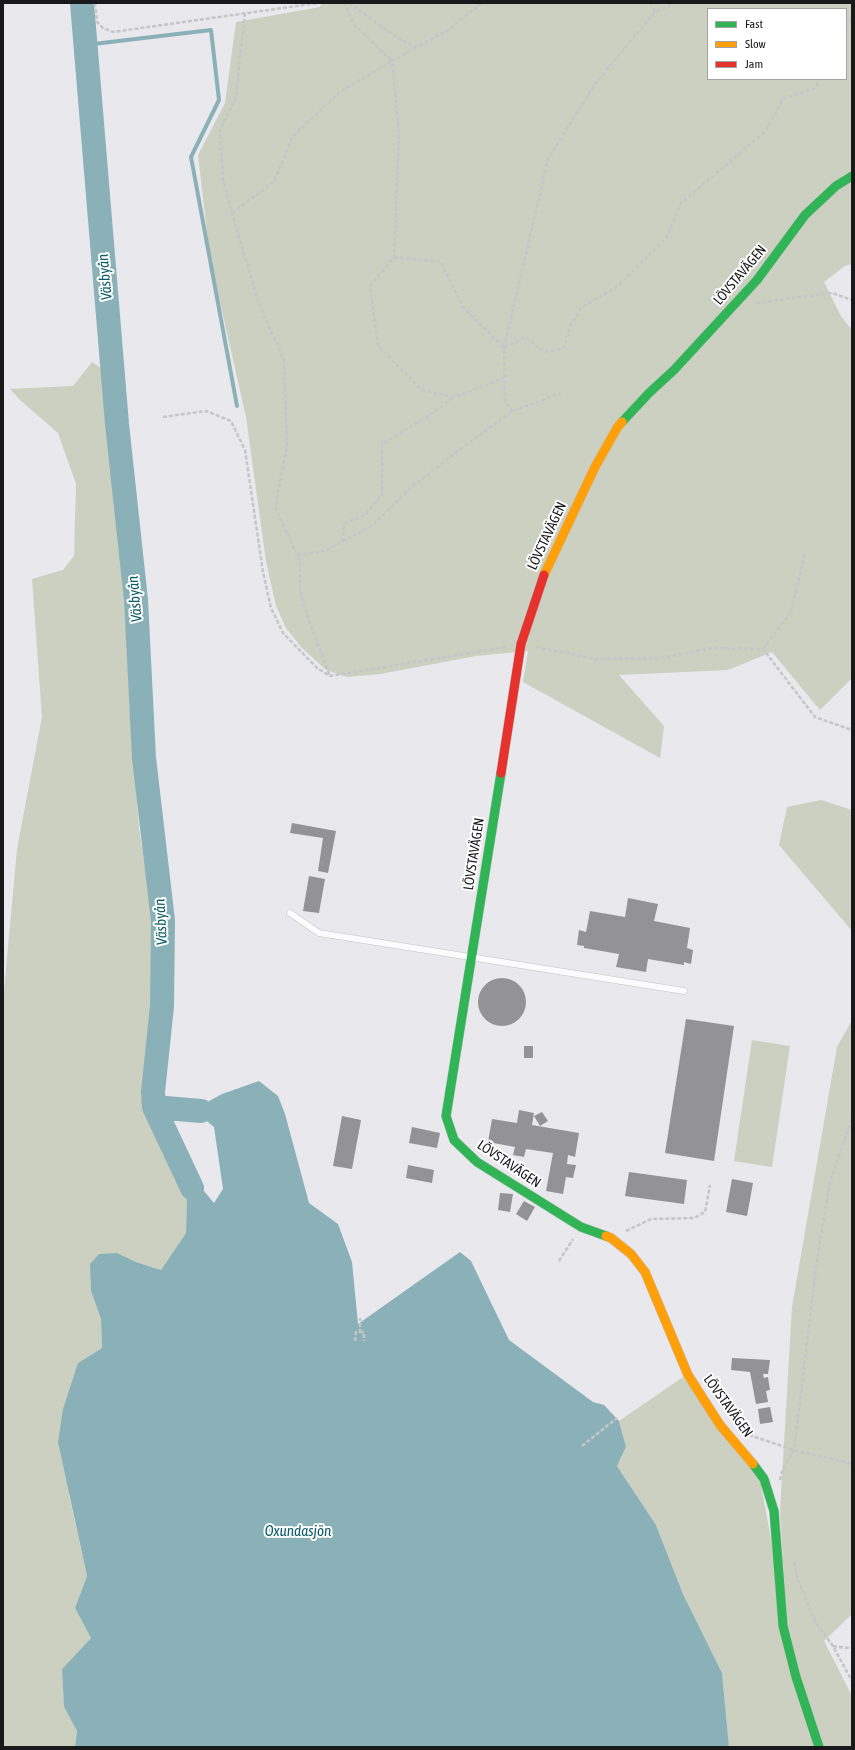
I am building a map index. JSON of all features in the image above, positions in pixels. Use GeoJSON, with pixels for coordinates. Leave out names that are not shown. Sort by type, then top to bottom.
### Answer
{"type":"FeatureCollection","features":[{"type":"Feature","properties":{"kind":"street","name":"LÖVSTAVÄGEN"},"geometry":{"type":"LineString","coordinates":[[819,1747],[800,1690],[783,1626],[774,1511],[764,1479],[745,1453],[720,1425],[688,1374],[645,1272],[631,1254],[611,1238],[581,1227],[477,1162],[454,1140],[446,1116],[521,644],[541,582],[595,467],[617,428],[757,280],[805,214],[836,186],[852,176]]}},
{"type":"Feature","properties":{"kind":"lane"},"geometry":{"type":"LineString","coordinates":[[290,913],[319,933],[684,991]]}},
{"type":"Feature","properties":{"kind":"path"},"geometry":{"type":"LineString","coordinates":[[95,3],[97,22],[103,28],[113,32],[318,3]]}},
{"type":"Feature","properties":{"kind":"path"},"geometry":{"type":"LineString","coordinates":[[345,3],[353,24],[392,61],[399,133],[394,257],[370,286],[378,346],[422,390],[455,397]]}},
{"type":"Feature","properties":{"kind":"path"},"geometry":{"type":"LineString","coordinates":[[349,3],[399,39],[416,47]]}},
{"type":"Feature","properties":{"kind":"path"},"geometry":{"type":"LineString","coordinates":[[232,213],[274,182],[293,136],[340,92],[416,47],[447,31],[482,3]]}},
{"type":"Feature","properties":{"kind":"path"},"geometry":{"type":"LineString","coordinates":[[650,3],[655,12]]}},
{"type":"Feature","properties":{"kind":"path"},"geometry":{"type":"LineString","coordinates":[[513,411],[505,402],[504,348],[548,159],[595,84],[655,12],[675,3]]}},
{"type":"Feature","properties":{"kind":"path"},"geometry":{"type":"LineString","coordinates":[[245,13],[236,97],[220,131],[223,179],[259,304],[284,360],[287,446],[275,507],[300,561],[300,591],[309,621],[330,676]]}},
{"type":"Feature","properties":{"kind":"path"},"geometry":{"type":"LineString","coordinates":[[504,348],[526,337],[544,352],[564,348],[570,327],[581,308],[619,285],[666,238],[681,203],[765,132],[783,98],[814,88],[819,80]]}},
{"type":"Feature","properties":{"kind":"path"},"geometry":{"type":"LineString","coordinates":[[394,257],[442,262],[463,307],[504,348]]}},
{"type":"Feature","properties":{"kind":"path"},"geometry":{"type":"LineString","coordinates":[[733,307],[832,293],[852,300]]}},
{"type":"Feature","properties":{"kind":"path"},"geometry":{"type":"LineString","coordinates":[[342,542],[345,523],[365,516],[382,494],[382,444],[455,397],[504,378]]}},
{"type":"Feature","properties":{"kind":"path"},"geometry":{"type":"LineString","coordinates":[[297,555],[325,551],[373,525],[413,486],[513,411],[561,393]]}},
{"type":"Feature","properties":{"kind":"path"},"geometry":{"type":"LineString","coordinates":[[163,417],[206,411],[231,421],[245,450],[263,572],[271,608],[283,632],[296,648],[317,668],[330,676],[521,644],[595,659],[661,658],[713,648],[763,650],[815,717],[852,730]]}},
{"type":"Feature","properties":{"kind":"path"},"geometry":{"type":"LineString","coordinates":[[763,650],[791,612],[805,553]]}},
{"type":"Feature","properties":{"kind":"path"},"geometry":{"type":"LineString","coordinates":[[780,1483],[782,1469],[794,1450],[817,1260],[830,1182],[852,1118]]}},
{"type":"Feature","properties":{"kind":"path"},"geometry":{"type":"LineString","coordinates":[[611,1238],[651,1219],[694,1218],[705,1212],[710,1185]]}},
{"type":"Feature","properties":{"kind":"path"},"geometry":{"type":"LineString","coordinates":[[559,1261],[581,1227]]}},
{"type":"Feature","properties":{"kind":"path"},"geometry":{"type":"LineString","coordinates":[[360,1318],[360,1332]]}},
{"type":"Feature","properties":{"kind":"path"},"geometry":{"type":"LineString","coordinates":[[355,1341],[356,1332],[360,1332]]}},
{"type":"Feature","properties":{"kind":"path"},"geometry":{"type":"LineString","coordinates":[[360,1332],[364,1332],[364,1341]]}},
{"type":"Feature","properties":{"kind":"path"},"geometry":{"type":"LineString","coordinates":[[582,1446],[617,1418]]}},
{"type":"Feature","properties":{"kind":"path"},"geometry":{"type":"LineString","coordinates":[[746,1434],[794,1450],[852,1464]]}},
{"type":"Feature","properties":{"kind":"path"},"geometry":{"type":"LineString","coordinates":[[794,1558],[798,1580],[816,1623],[833,1646],[852,1682]]}},
{"type":"Feature","properties":{"kind":"path"},"geometry":{"type":"LineString","coordinates":[[833,1646],[846,1648],[852,1647]]}},
{"type":"Feature","properties":{"kind":"green space"},"geometry":{"type":"Polygon","coordinates":[[[321,3],[852,3],[852,264],[845,266],[824,282],[841,316],[852,330],[852,678],[820,710],[772,652],[728,670],[619,675],[664,726],[660,758],[523,682],[528,651],[476,656],[380,674],[347,677],[326,670],[301,647],[286,628],[276,606],[266,561],[246,417],[210,258],[198,155],[225,103],[236,22],[320,7],[321,3]]]}},
{"type":"Feature","properties":{"kind":"green space"},"geometry":{"type":"Polygon","coordinates":[[[92,362],[104,370],[126,606],[129,697],[139,828],[152,913],[151,996],[145,1105],[187,1191],[186,1233],[161,1270],[136,1262],[117,1253],[91,1291],[101,1319],[102,1348],[78,1363],[69,1495],[87,1576],[75,1608],[91,1638],[62,1669],[64,1707],[77,1731],[75,1747],[3,1747],[3,1002],[17,849],[42,717],[32,579],[63,570],[74,556],[76,484],[58,433],[20,400],[10,389],[73,386],[92,362]]]}},
{"type":"Feature","properties":{"kind":"green space"},"geometry":{"type":"Polygon","coordinates":[[[821,800],[852,810],[852,931],[779,845],[787,807],[821,800]]]}},
{"type":"Feature","properties":{"kind":"green space"},"geometry":{"type":"Polygon","coordinates":[[[852,1020],[852,1614],[824,1641],[852,1696],[852,1747],[729,1747],[722,1673],[683,1594],[656,1525],[617,1466],[626,1447],[619,1421],[683,1377],[760,1480],[787,1625],[780,1512],[792,1307],[837,1047],[852,1020]]]}},
{"type":"Feature","properties":{"kind":"green space"},"geometry":{"type":"Polygon","coordinates":[[[752,1040],[790,1046],[772,1167],[734,1161],[752,1040]]]}},
{"type":"Feature","properties":{"kind":"water","name":"Oxundasjön"},"geometry":{"type":"Polygon","coordinates":[[[259,1081],[278,1096],[285,1114],[309,1203],[338,1224],[352,1262],[358,1324],[460,1252],[471,1261],[509,1340],[593,1402],[604,1405],[619,1421],[626,1447],[617,1466],[656,1525],[683,1594],[722,1673],[729,1747],[75,1747],[77,1731],[64,1707],[62,1669],[91,1638],[75,1608],[87,1576],[58,1442],[63,1409],[78,1363],[102,1348],[101,1319],[91,1291],[90,1264],[99,1254],[117,1253],[136,1262],[161,1270],[186,1233],[187,1191],[199,1185],[214,1203],[223,1189],[214,1127],[201,1116],[202,1105],[222,1094],[259,1081]]]}},
{"type":"Feature","properties":{"kind":"building"},"geometry":{"type":"Polygon","coordinates":[[[292,823],[336,831],[328,873],[318,871],[323,838],[290,833],[292,823]]]}},
{"type":"Feature","properties":{"kind":"building"},"geometry":{"type":"Polygon","coordinates":[[[309,876],[325,879],[319,913],[303,911],[309,876]]]}},
{"type":"Feature","properties":{"kind":"building"},"geometry":{"type":"Polygon","coordinates":[[[628,898],[658,904],[654,921],[690,928],[687,948],[693,950],[691,964],[684,962],[684,965],[648,959],[646,972],[616,967],[619,954],[584,948],[584,946],[577,945],[579,930],[586,932],[590,911],[625,917],[628,898]]]}},
{"type":"Feature","properties":{"kind":"building"},"geometry":{"type":"Polygon","coordinates":[[[497,978],[507,978],[516,982],[522,988],[525,993],[525,1011],[516,1022],[507,1026],[497,1026],[488,1022],[482,1016],[478,1007],[478,997],[482,988],[488,982],[497,978]]]}},
{"type":"Feature","properties":{"kind":"building"},"geometry":{"type":"Polygon","coordinates":[[[686,1019],[734,1026],[714,1161],[665,1153],[686,1019]]]}},
{"type":"Feature","properties":{"kind":"building"},"geometry":{"type":"Polygon","coordinates":[[[524,1046],[533,1046],[533,1058],[524,1058],[524,1046]]]}},
{"type":"Feature","properties":{"kind":"building"},"geometry":{"type":"Polygon","coordinates":[[[519,1110],[534,1113],[532,1125],[579,1133],[575,1157],[568,1155],[567,1164],[576,1165],[573,1178],[566,1177],[563,1194],[546,1191],[553,1153],[526,1149],[524,1157],[513,1155],[515,1147],[488,1142],[492,1119],[517,1123],[519,1110]]]}},
{"type":"Feature","properties":{"kind":"building"},"geometry":{"type":"Polygon","coordinates":[[[542,1112],[548,1121],[540,1126],[534,1116],[542,1112]]]}},
{"type":"Feature","properties":{"kind":"building"},"geometry":{"type":"Polygon","coordinates":[[[342,1116],[361,1120],[352,1169],[333,1166],[342,1116]]]}},
{"type":"Feature","properties":{"kind":"building"},"geometry":{"type":"Polygon","coordinates":[[[412,1127],[440,1133],[437,1148],[409,1143],[412,1127]]]}},
{"type":"Feature","properties":{"kind":"building"},"geometry":{"type":"Polygon","coordinates":[[[408,1165],[434,1170],[432,1183],[406,1178],[408,1165]]]}},
{"type":"Feature","properties":{"kind":"building"},"geometry":{"type":"Polygon","coordinates":[[[629,1172],[687,1180],[684,1204],[625,1196],[629,1172]]]}},
{"type":"Feature","properties":{"kind":"building"},"geometry":{"type":"Polygon","coordinates":[[[732,1179],[753,1183],[747,1216],[726,1212],[732,1179]]]}},
{"type":"Feature","properties":{"kind":"building"},"geometry":{"type":"Polygon","coordinates":[[[500,1193],[513,1194],[510,1212],[498,1210],[500,1193]]]}},
{"type":"Feature","properties":{"kind":"building"},"geometry":{"type":"Polygon","coordinates":[[[524,1201],[535,1207],[527,1221],[516,1214],[524,1201]]]}},
{"type":"Feature","properties":{"kind":"building"},"geometry":{"type":"Polygon","coordinates":[[[732,1358],[770,1360],[768,1374],[763,1374],[764,1378],[768,1377],[770,1390],[766,1391],[768,1402],[756,1404],[750,1372],[731,1370],[732,1358]]]}},
{"type":"Feature","properties":{"kind":"building"},"geometry":{"type":"Polygon","coordinates":[[[770,1407],[773,1422],[760,1424],[758,1409],[770,1407]]]}},
{"type":"Feature","properties":{"kind":"waterway","name":"Väsbyån"},"geometry":{"type":"LineString","coordinates":[[82,3],[117,424],[136,600],[144,758],[163,921],[162,1006],[153,1092],[154,1107],[192,1188]]}},
{"type":"Feature","properties":{"kind":"waterway"},"geometry":{"type":"LineString","coordinates":[[85,45],[211,30],[219,100],[191,157],[237,406]]}},
{"type":"Feature","properties":{"kind":"waterway"},"geometry":{"type":"LineString","coordinates":[[154,1107],[201,1111]]}},
{"type":"Feature","properties":{"kind":"traffic: fast"},"geometry":{"type":"LineString","coordinates":[[622,422],[649,393],[674,370],[757,280],[805,215],[836,186],[852,176]]}},
{"type":"Feature","properties":{"kind":"traffic: fast"},"geometry":{"type":"LineString","coordinates":[[501,773],[446,1116],[454,1140],[477,1162],[581,1227],[606,1236]]}},
{"type":"Feature","properties":{"kind":"traffic: fast"},"geometry":{"type":"LineString","coordinates":[[753,1464],[764,1479],[774,1511],[783,1626],[796,1677],[819,1747]]}},
{"type":"Feature","properties":{"kind":"traffic: slow"},"geometry":{"type":"LineString","coordinates":[[544,575],[595,467],[617,428],[622,422]]}},
{"type":"Feature","properties":{"kind":"traffic: slow"},"geometry":{"type":"LineString","coordinates":[[606,1236],[611,1238],[631,1254],[645,1272],[688,1375],[720,1425],[753,1464]]}},
{"type":"Feature","properties":{"kind":"traffic: jam"},"geometry":{"type":"LineString","coordinates":[[501,773],[521,644],[544,575]]}}]}
